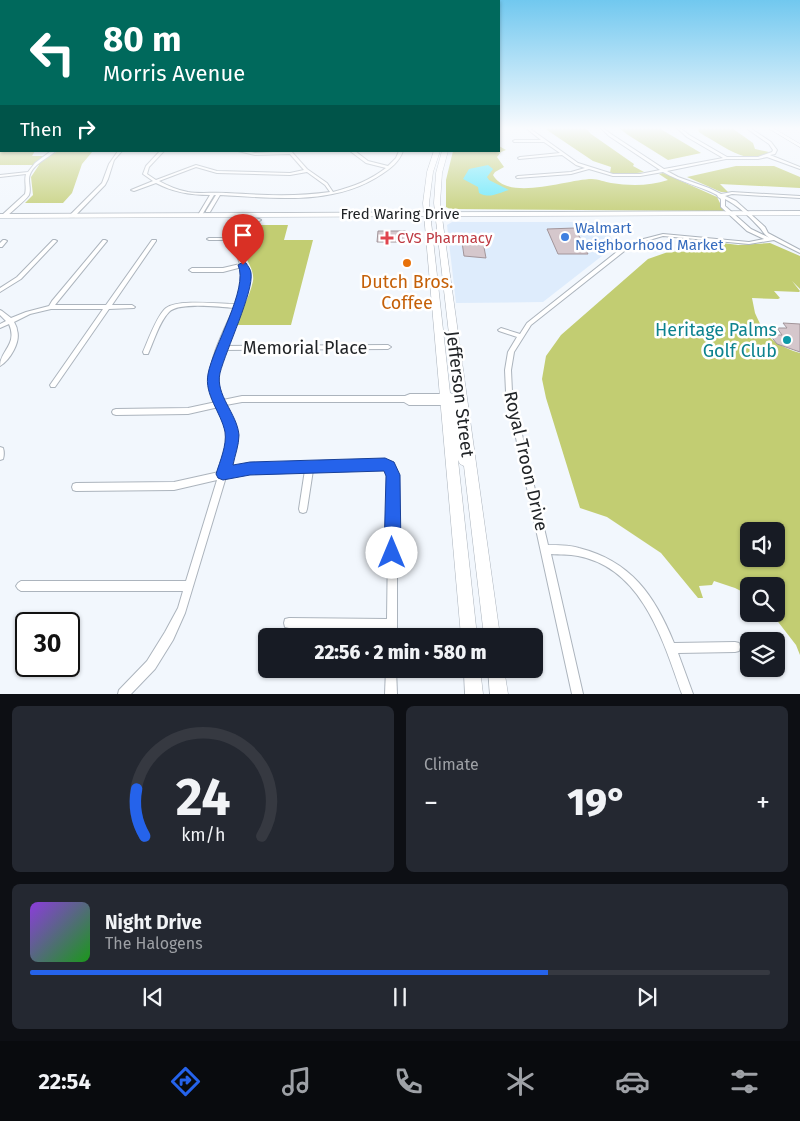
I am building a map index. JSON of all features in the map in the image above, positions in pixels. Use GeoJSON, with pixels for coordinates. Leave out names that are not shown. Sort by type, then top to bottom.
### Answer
{"type":"FeatureCollection","features":[{"type":"Feature","properties":{"kind":"main road","name":"Jefferson Street"},"geometry":{"type":"LineString","coordinates":[[435,160],[427,184],[446,272],[491,628]]}},
{"type":"Feature","properties":{"kind":"main road","name":"Jefferson Street"},"geometry":{"type":"LineString","coordinates":[[442,160],[438,173],[431,250],[468,628]]}},
{"type":"Feature","properties":{"kind":"main road","name":"Fred Waring Drive"},"geometry":{"type":"LineString","coordinates":[[748,216],[800,213]]}},
{"type":"Feature","properties":{"kind":"main road","name":"Fred Waring Drive"},"geometry":{"type":"LineString","coordinates":[[1,218],[205,214],[358,214],[433,217]]}},
{"type":"Feature","properties":{"kind":"main road"},"geometry":{"type":"LineString","coordinates":[[159,220],[201,217],[205,214]]}},
{"type":"Feature","properties":{"kind":"main road"},"geometry":{"type":"LineString","coordinates":[[324,220],[327,217],[358,214]]}},
{"type":"Feature","properties":{"kind":"main road"},"geometry":{"type":"LineString","coordinates":[[247,220],[253,217],[290,215]]}},
{"type":"Feature","properties":{"kind":"main road","name":"Fred Waring Drive"},"geometry":{"type":"LineString","coordinates":[[1,218],[159,220],[735,216],[800,218]]}},
{"type":"Feature","properties":{"kind":"main road"},"geometry":{"type":"LineString","coordinates":[[431,250],[437,258],[439,271],[446,272]]}},
{"type":"Feature","properties":{"kind":"main road"},"geometry":{"type":"LineString","coordinates":[[436,298],[441,299],[442,302],[446,329],[456,360]]}},
{"type":"Feature","properties":{"kind":"main road"},"geometry":{"type":"LineString","coordinates":[[446,399],[452,398],[454,402],[459,444],[472,487]]}},
{"type":"Feature","properties":{"kind":"main road"},"geometry":{"type":"LineString","coordinates":[[473,678],[474,694]]}},
{"type":"Feature","properties":{"kind":"main road"},"geometry":{"type":"LineString","coordinates":[[497,678],[499,694]]}},
{"type":"Feature","properties":{"kind":"street"},"geometry":{"type":"LineString","coordinates":[[1,218],[29,192],[26,178],[42,160]]}},
{"type":"Feature","properties":{"kind":"street"},"geometry":{"type":"LineString","coordinates":[[72,216],[104,184],[108,178],[109,163],[111,160]]}},
{"type":"Feature","properties":{"kind":"street"},"geometry":{"type":"LineString","coordinates":[[154,160],[145,171],[148,176],[180,191],[268,196],[332,193],[353,188],[371,180],[395,160]]}},
{"type":"Feature","properties":{"kind":"street"},"geometry":{"type":"LineString","coordinates":[[297,160],[307,171],[326,184],[332,193]]}},
{"type":"Feature","properties":{"kind":"street"},"geometry":{"type":"LineString","coordinates":[[365,160],[388,167]]}},
{"type":"Feature","properties":{"kind":"street"},"geometry":{"type":"LineString","coordinates":[[575,160],[588,168],[613,175],[625,176],[714,160]]}},
{"type":"Feature","properties":{"kind":"street"},"geometry":{"type":"LineString","coordinates":[[649,160],[677,178],[737,203],[772,240]]}},
{"type":"Feature","properties":{"kind":"street"},"geometry":{"type":"LineString","coordinates":[[780,160],[800,168]]}},
{"type":"Feature","properties":{"kind":"street"},"geometry":{"type":"LineString","coordinates":[[134,190],[196,166],[217,172],[290,174],[307,171]]}},
{"type":"Feature","properties":{"kind":"street"},"geometry":{"type":"LineString","coordinates":[[518,177],[571,173],[588,168]]}},
{"type":"Feature","properties":{"kind":"street"},"geometry":{"type":"LineString","coordinates":[[0,175],[29,174]]}},
{"type":"Feature","properties":{"kind":"street"},"geometry":{"type":"LineString","coordinates":[[205,214],[216,194]]}},
{"type":"Feature","properties":{"kind":"street"},"geometry":{"type":"LineString","coordinates":[[205,214],[216,194]]}},
{"type":"Feature","properties":{"kind":"street"},"geometry":{"type":"LineString","coordinates":[[719,194],[800,197]]}},
{"type":"Feature","properties":{"kind":"street"},"geometry":{"type":"LineString","coordinates":[[719,194],[723,199],[723,206],[749,230],[800,253]]}},
{"type":"Feature","properties":{"kind":"street"},"geometry":{"type":"LineString","coordinates":[[124,694],[151,665],[182,610],[231,446],[230,422],[216,397],[213,377],[247,279],[238,253],[247,220]]}},
{"type":"Feature","properties":{"kind":"street"},"geometry":{"type":"LineString","coordinates":[[209,239],[243,235],[253,222],[259,220]]}},
{"type":"Feature","properties":{"kind":"street","name":"Royal Troon Drive"},"geometry":{"type":"LineString","coordinates":[[578,694],[509,392],[508,370],[511,352],[529,324],[630,244],[663,235],[749,243],[772,240]]}},
{"type":"Feature","properties":{"kind":"street"},"geometry":{"type":"LineString","coordinates":[[0,246],[5,241]]}},
{"type":"Feature","properties":{"kind":"street"},"geometry":{"type":"LineString","coordinates":[[0,290],[19,278],[55,241]]}},
{"type":"Feature","properties":{"kind":"street"},"geometry":{"type":"LineString","coordinates":[[51,307],[104,241]]}},
{"type":"Feature","properties":{"kind":"street"},"geometry":{"type":"LineString","coordinates":[[53,385],[154,241]]}},
{"type":"Feature","properties":{"kind":"street"},"geometry":{"type":"LineString","coordinates":[[192,270],[223,270],[243,265]]}},
{"type":"Feature","properties":{"kind":"street"},"geometry":{"type":"LineString","coordinates":[[146,352],[165,312],[172,306],[238,306]]}},
{"type":"Feature","properties":{"kind":"street"},"geometry":{"type":"LineString","coordinates":[[0,326],[28,313],[51,307],[132,307]]}},
{"type":"Feature","properties":{"kind":"street"},"geometry":{"type":"LineString","coordinates":[[0,312],[12,320],[16,338],[11,349],[0,364]]}},
{"type":"Feature","properties":{"kind":"street"},"geometry":{"type":"LineString","coordinates":[[501,330],[520,336]]}},
{"type":"Feature","properties":{"kind":"street","name":"Memorial Place"},"geometry":{"type":"LineString","coordinates":[[222,348],[388,347]]}},
{"type":"Feature","properties":{"kind":"street"},"geometry":{"type":"LineString","coordinates":[[116,412],[177,412],[242,400],[405,400],[409,402],[446,399]]}},
{"type":"Feature","properties":{"kind":"street"},"geometry":{"type":"LineString","coordinates":[[0,450],[0,457]]}},
{"type":"Feature","properties":{"kind":"street"},"geometry":{"type":"LineString","coordinates":[[76,487],[174,486],[250,468],[380,465],[389,467],[393,475],[392,628]]}},
{"type":"Feature","properties":{"kind":"street"},"geometry":{"type":"LineString","coordinates":[[303,509],[309,468]]}},
{"type":"Feature","properties":{"kind":"street"},"geometry":{"type":"LineString","coordinates":[[546,549],[565,548],[584,552],[603,560],[626,575],[648,599],[661,622],[688,694]]}},
{"type":"Feature","properties":{"kind":"street"},"geometry":{"type":"LineString","coordinates":[[21,586],[189,586]]}},
{"type":"Feature","properties":{"kind":"street"},"geometry":{"type":"LineString","coordinates":[[289,622],[392,624]]}},
{"type":"Feature","properties":{"kind":"street"},"geometry":{"type":"LineString","coordinates":[[671,648],[735,647]]}},
{"type":"Feature","properties":{"kind":"street"},"geometry":{"type":"LineString","coordinates":[[391,678],[391,694]]}},
{"type":"Feature","properties":{"kind":"shaded area"},"geometry":{"type":"Polygon","coordinates":[[[452,222],[601,222],[616,245],[543,302],[456,303],[447,225],[452,222]]]}},
{"type":"Feature","properties":{"kind":"green space"},"geometry":{"type":"Polygon","coordinates":[[[0,160],[85,160],[72,193],[63,203],[25,203],[33,195],[31,177],[39,165],[0,165],[0,160]]]}},
{"type":"Feature","properties":{"kind":"green space"},"geometry":{"type":"Polygon","coordinates":[[[451,160],[499,160],[504,167],[493,175],[501,183],[511,187],[525,188],[592,179],[618,184],[647,184],[668,180],[659,174],[663,173],[717,197],[724,211],[450,209],[446,207],[446,180],[451,160]]]}},
{"type":"Feature","properties":{"kind":"green space"},"geometry":{"type":"Polygon","coordinates":[[[629,160],[634,164],[633,166],[644,172],[630,174],[610,173],[611,167],[593,161],[629,160]]]}},
{"type":"Feature","properties":{"kind":"green space"},"geometry":{"type":"Polygon","coordinates":[[[736,166],[774,166],[800,177],[800,188],[720,184],[728,192],[721,192],[687,177],[736,166]]]}},
{"type":"Feature","properties":{"kind":"green space"},"geometry":{"type":"Polygon","coordinates":[[[255,225],[288,225],[284,240],[313,240],[291,325],[236,325],[253,281],[251,267],[243,248],[243,241],[247,233],[255,225]]]}},
{"type":"Feature","properties":{"kind":"green space"},"geometry":{"type":"Polygon","coordinates":[[[699,240],[738,245],[770,243],[800,256],[800,289],[792,281],[799,292],[774,291],[780,298],[778,299],[752,298],[755,313],[767,334],[778,344],[800,353],[800,655],[796,645],[778,622],[785,622],[785,577],[740,577],[740,590],[714,581],[712,585],[699,586],[703,598],[698,598],[661,553],[607,517],[580,508],[546,398],[542,379],[546,356],[561,335],[648,259],[668,252],[704,250],[699,240]]]}},
{"type":"Feature","properties":{"kind":"water"},"geometry":{"type":"Polygon","coordinates":[[[488,165],[493,169],[487,177],[489,180],[509,190],[494,195],[483,195],[479,193],[478,187],[463,179],[469,169],[488,165]]]}},
{"type":"Feature","properties":{"kind":"building","name":"Walmart Neighborhood Market"},"geometry":{"type":"Polygon","coordinates":[[[575,228],[588,254],[558,254],[547,229],[575,228]]]}},
{"type":"Feature","properties":{"kind":"building","name":"CVS Pharmacy"},"geometry":{"type":"Polygon","coordinates":[[[378,231],[406,231],[406,242],[377,242],[378,231]]]}},
{"type":"Feature","properties":{"kind":"building"},"geometry":{"type":"Polygon","coordinates":[[[462,242],[483,242],[486,258],[464,256],[462,242]]]}},
{"type":"Feature","properties":{"kind":"building","name":"Heritage Palms Golf Club"},"geometry":{"type":"Polygon","coordinates":[[[783,323],[800,324],[800,352],[777,344],[770,335],[782,335],[777,328],[787,328],[783,323]]]}},
{"type":"Feature","properties":{"kind":"place","name":"Walmart Neighborhood Market"},"geometry":{"type":"Point","coordinates":[565,237]}},
{"type":"Feature","properties":{"kind":"place","name":"CVS Pharmacy"},"geometry":{"type":"Point","coordinates":[387,238]}},
{"type":"Feature","properties":{"kind":"place","name":"Dutch Bros. Coffee"},"geometry":{"type":"Point","coordinates":[407,263]}},
{"type":"Feature","properties":{"kind":"place","name":"Heritage Palms Golf Club"},"geometry":{"type":"Point","coordinates":[787,340]}},
{"type":"Feature","properties":{"kind":"route"},"geometry":{"type":"LineString","coordinates":[[243,265],[247,273],[247,279],[218,357],[213,377],[216,397],[230,422],[232,434],[231,446],[223,474],[250,468],[385,465],[389,467],[393,475],[392,553]]}}]}
